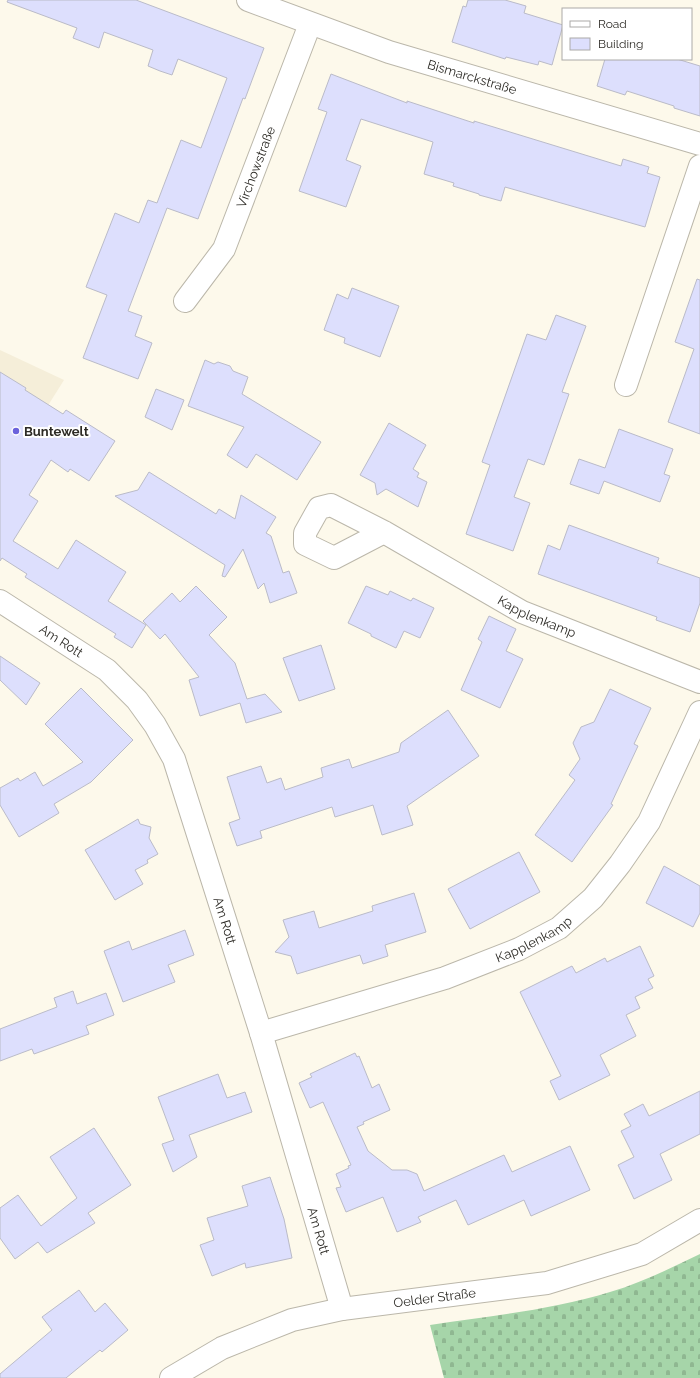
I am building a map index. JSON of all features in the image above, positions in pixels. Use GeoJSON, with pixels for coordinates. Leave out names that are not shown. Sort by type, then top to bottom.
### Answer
{"type":"FeatureCollection","features":[{"type":"Feature","properties":{"kind":"street","name":"Bismarckstraße"},"geometry":{"type":"LineString","coordinates":[[248,0],[389,52],[700,144]]}},
{"type":"Feature","properties":{"kind":"street","name":"Virchowstraße"},"geometry":{"type":"LineString","coordinates":[[186,301],[224,249],[310,24]]}},
{"type":"Feature","properties":{"kind":"street"},"geometry":{"type":"LineString","coordinates":[[626,385],[700,166]]}},
{"type":"Feature","properties":{"kind":"street","name":"Kapplenkamp"},"geometry":{"type":"LineString","coordinates":[[384,532],[522,612],[700,682]]}},
{"type":"Feature","properties":{"kind":"street","name":"Am Rott"},"geometry":{"type":"LineString","coordinates":[[1,604],[106,670],[137,700],[155,725],[174,759],[261,1034],[342,1309]]}},
{"type":"Feature","properties":{"kind":"street","name":"Kapplenkamp"},"geometry":{"type":"LineString","coordinates":[[261,1034],[445,978],[519,949],[559,928],[593,898],[620,864],[649,822],[700,712]]}},
{"type":"Feature","properties":{"kind":"street","name":"Oelder Straße"},"geometry":{"type":"LineString","coordinates":[[170,1378],[229,1345],[292,1320],[342,1309],[547,1283],[642,1254],[700,1220]]}},
{"type":"Feature","properties":{"kind":"shaded area","name":"Buntewelt"},"geometry":{"type":"Polygon","coordinates":[[[0,350],[64,380],[0,482],[0,350]]]}},
{"type":"Feature","properties":{"kind":"green space"},"geometry":{"type":"Polygon","coordinates":[[[700,1254],[700,1378],[444,1378],[430,1325],[520,1312],[588,1298],[610,1292],[656,1275],[700,1254]]]}},
{"type":"Feature","properties":{"kind":"building"},"geometry":{"type":"Polygon","coordinates":[[[8,0],[136,0],[264,48],[245,99],[243,98],[198,219],[167,208],[128,311],[142,316],[135,336],[152,343],[138,379],[83,358],[107,295],[86,287],[115,213],[139,223],[148,200],[157,203],[181,140],[201,148],[227,78],[178,59],[172,75],[160,71],[148,66],[153,50],[104,32],[99,48],[73,38],[77,28],[7,2],[8,0]]]}},
{"type":"Feature","properties":{"kind":"building"},"geometry":{"type":"Polygon","coordinates":[[[468,0],[505,0],[526,6],[524,13],[562,25],[552,65],[539,61],[538,65],[506,57],[505,59],[452,42],[463,6],[466,7],[468,0]]]}},
{"type":"Feature","properties":{"kind":"building"},"geometry":{"type":"Polygon","coordinates":[[[605,60],[680,60],[700,66],[700,116],[627,91],[625,95],[597,86],[605,60]]]}},
{"type":"Feature","properties":{"kind":"building"},"geometry":{"type":"Polygon","coordinates":[[[331,74],[407,103],[407,101],[474,123],[474,121],[621,166],[623,159],[649,167],[647,173],[660,177],[645,227],[505,187],[501,201],[453,186],[454,183],[424,174],[433,142],[361,119],[346,160],[361,166],[346,207],[299,191],[327,112],[318,109],[331,74]]]}},
{"type":"Feature","properties":{"kind":"building"},"geometry":{"type":"Polygon","coordinates":[[[697,279],[700,280],[700,434],[668,422],[694,349],[675,342],[697,279]]]}},
{"type":"Feature","properties":{"kind":"building"},"geometry":{"type":"Polygon","coordinates":[[[352,288],[399,306],[380,357],[344,343],[345,338],[324,330],[337,294],[348,299],[352,288]]]}},
{"type":"Feature","properties":{"kind":"building"},"geometry":{"type":"Polygon","coordinates":[[[556,315],[586,326],[562,392],[569,394],[544,465],[528,459],[514,497],[530,503],[513,551],[466,534],[490,465],[482,462],[527,334],[546,340],[556,315]]]}},
{"type":"Feature","properties":{"kind":"building"},"geometry":{"type":"Polygon","coordinates":[[[205,360],[214,364],[218,362],[230,366],[233,371],[248,377],[242,394],[321,442],[297,480],[256,454],[247,468],[227,455],[244,427],[188,406],[205,360]]]}},
{"type":"Feature","properties":{"kind":"building"},"geometry":{"type":"Polygon","coordinates":[[[0,372],[63,414],[66,410],[115,441],[89,481],[70,469],[68,472],[51,460],[29,495],[38,501],[13,541],[58,569],[76,540],[126,572],[108,601],[146,625],[132,648],[114,637],[116,634],[25,577],[27,574],[2,558],[0,561],[0,372]]]}},
{"type":"Feature","properties":{"kind":"building"},"geometry":{"type":"Polygon","coordinates":[[[156,389],[184,400],[172,430],[145,417],[156,389]]]}},
{"type":"Feature","properties":{"kind":"building"},"geometry":{"type":"Polygon","coordinates":[[[389,423],[426,445],[413,469],[419,473],[417,477],[427,482],[418,507],[386,489],[377,495],[375,483],[360,475],[389,423]]]}},
{"type":"Feature","properties":{"kind":"building"},"geometry":{"type":"Polygon","coordinates":[[[619,429],[673,449],[664,474],[670,476],[660,502],[604,481],[599,494],[570,484],[579,459],[605,468],[619,429]]]}},
{"type":"Feature","properties":{"kind":"building"},"geometry":{"type":"Polygon","coordinates":[[[149,472],[216,514],[219,509],[235,519],[241,495],[276,517],[266,533],[271,536],[283,573],[289,571],[297,593],[270,603],[264,583],[258,589],[243,549],[225,577],[222,576],[225,565],[115,496],[138,490],[149,472]]]}},
{"type":"Feature","properties":{"kind":"building"},"geometry":{"type":"Polygon","coordinates":[[[569,525],[659,558],[657,563],[700,578],[700,603],[690,632],[656,620],[657,617],[538,574],[548,545],[560,550],[569,525]]]}},
{"type":"Feature","properties":{"kind":"building"},"geometry":{"type":"Polygon","coordinates":[[[196,586],[227,617],[209,635],[235,663],[247,699],[265,694],[282,712],[246,723],[240,703],[200,716],[189,680],[199,677],[165,634],[160,639],[143,621],[172,593],[180,602],[196,586]]]}},
{"type":"Feature","properties":{"kind":"building"},"geometry":{"type":"Polygon","coordinates":[[[366,586],[388,595],[390,591],[411,601],[413,598],[434,608],[420,638],[404,631],[396,648],[348,623],[366,586]]]}},
{"type":"Feature","properties":{"kind":"building"},"geometry":{"type":"Polygon","coordinates":[[[489,616],[516,629],[506,651],[523,659],[500,708],[461,690],[482,642],[478,639],[489,616]]]}},
{"type":"Feature","properties":{"kind":"building"},"geometry":{"type":"Polygon","coordinates":[[[321,645],[335,689],[299,701],[283,658],[321,645]]]}},
{"type":"Feature","properties":{"kind":"building"},"geometry":{"type":"Polygon","coordinates":[[[0,656],[40,683],[26,705],[0,680],[0,656]]]}},
{"type":"Feature","properties":{"kind":"building"},"geometry":{"type":"Polygon","coordinates":[[[81,688],[133,740],[91,782],[54,804],[59,813],[19,837],[0,805],[0,788],[18,778],[20,781],[35,772],[43,786],[83,762],[45,724],[81,688]]]}},
{"type":"Feature","properties":{"kind":"building"},"geometry":{"type":"Polygon","coordinates":[[[610,689],[651,708],[634,744],[638,746],[611,804],[613,805],[572,862],[535,835],[575,780],[569,775],[580,759],[573,743],[581,727],[594,722],[610,689]]]}},
{"type":"Feature","properties":{"kind":"building"},"geometry":{"type":"Polygon","coordinates":[[[448,710],[479,756],[407,806],[413,825],[382,835],[373,805],[335,817],[332,807],[260,831],[262,838],[237,846],[229,823],[240,819],[227,777],[261,766],[267,783],[281,778],[285,790],[323,777],[321,768],[349,759],[352,768],[399,752],[401,743],[448,710]]]}},
{"type":"Feature","properties":{"kind":"building"},"geometry":{"type":"Polygon","coordinates":[[[138,819],[140,824],[151,827],[149,838],[158,854],[147,860],[148,863],[135,870],[143,884],[115,900],[85,850],[138,819]]]}},
{"type":"Feature","properties":{"kind":"building"},"geometry":{"type":"Polygon","coordinates":[[[519,852],[540,892],[470,929],[448,889],[519,852]]]}},
{"type":"Feature","properties":{"kind":"building"},"geometry":{"type":"Polygon","coordinates":[[[664,866],[700,886],[700,913],[693,927],[646,903],[664,866]]]}},
{"type":"Feature","properties":{"kind":"building"},"geometry":{"type":"Polygon","coordinates":[[[414,893],[426,932],[385,945],[388,956],[363,964],[360,955],[297,974],[291,956],[275,952],[289,937],[283,920],[314,911],[319,928],[373,911],[372,906],[414,893]]]}},
{"type":"Feature","properties":{"kind":"building"},"geometry":{"type":"Polygon","coordinates":[[[185,930],[194,955],[168,965],[175,982],[123,1002],[104,951],[129,941],[132,950],[185,930]]]}},
{"type":"Feature","properties":{"kind":"building"},"geometry":{"type":"Polygon","coordinates":[[[640,946],[654,976],[648,979],[653,988],[635,997],[640,1008],[626,1015],[636,1036],[600,1055],[610,1075],[559,1100],[550,1081],[561,1076],[520,992],[572,966],[576,973],[605,958],[607,962],[640,946]]]}},
{"type":"Feature","properties":{"kind":"building"},"geometry":{"type":"Polygon","coordinates":[[[73,991],[77,1004],[106,993],[114,1015],[86,1026],[89,1034],[34,1054],[32,1049],[0,1061],[0,1029],[57,1007],[54,998],[73,991]]]}},
{"type":"Feature","properties":{"kind":"building"},"geometry":{"type":"Polygon","coordinates":[[[355,1053],[357,1057],[359,1056],[372,1088],[379,1084],[390,1110],[363,1122],[364,1124],[357,1127],[368,1151],[392,1170],[407,1170],[417,1174],[424,1191],[504,1155],[512,1172],[570,1146],[590,1190],[531,1216],[524,1200],[468,1225],[456,1200],[418,1217],[421,1222],[397,1232],[383,1197],[346,1212],[336,1188],[341,1187],[336,1174],[349,1168],[348,1166],[351,1165],[323,1102],[310,1108],[299,1083],[312,1077],[310,1074],[355,1053]]]}},
{"type":"Feature","properties":{"kind":"building"},"geometry":{"type":"Polygon","coordinates":[[[218,1074],[227,1098],[245,1092],[252,1112],[189,1135],[197,1157],[173,1172],[162,1144],[174,1140],[158,1097],[218,1074]]]}},
{"type":"Feature","properties":{"kind":"building"},"geometry":{"type":"Polygon","coordinates":[[[700,1091],[700,1134],[660,1154],[672,1180],[634,1199],[618,1165],[634,1157],[621,1131],[631,1126],[624,1114],[643,1104],[649,1116],[700,1091]]]}},
{"type":"Feature","properties":{"kind":"building"},"geometry":{"type":"Polygon","coordinates":[[[94,1128],[131,1185],[88,1213],[95,1223],[47,1253],[38,1242],[15,1259],[0,1238],[0,1208],[18,1195],[41,1226],[77,1198],[50,1157],[94,1128]]]}},
{"type":"Feature","properties":{"kind":"building"},"geometry":{"type":"Polygon","coordinates":[[[270,1177],[284,1219],[292,1258],[246,1268],[245,1263],[212,1276],[200,1245],[214,1240],[207,1218],[248,1206],[242,1186],[270,1177]]]}},
{"type":"Feature","properties":{"kind":"building"},"geometry":{"type":"Polygon","coordinates":[[[79,1290],[95,1312],[105,1303],[128,1330],[102,1352],[100,1350],[66,1378],[0,1378],[0,1374],[52,1330],[42,1317],[79,1290]]]}},
{"type":"Feature","properties":{"kind":"place","name":"Buntewelt"},"geometry":{"type":"Point","coordinates":[16,431]}}]}
